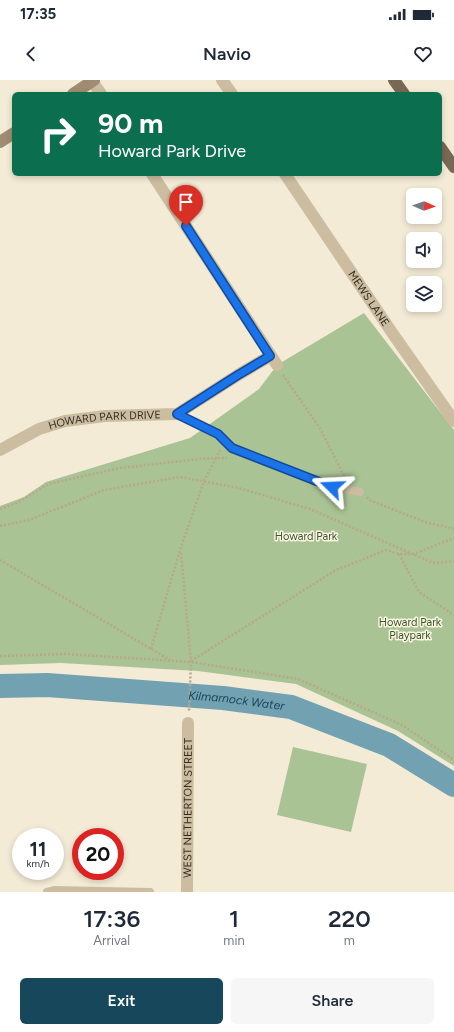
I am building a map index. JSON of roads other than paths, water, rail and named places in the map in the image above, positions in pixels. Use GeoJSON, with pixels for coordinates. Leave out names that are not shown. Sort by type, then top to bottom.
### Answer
{"type":"FeatureCollection","features":[{"type":"Feature","properties":{"kind":"main road"},"geometry":{"type":"LineString","coordinates":[[394,80],[403,92]]}},
{"type":"Feature","properties":{"kind":"main road"},"geometry":{"type":"LineString","coordinates":[[442,150],[454,167]]}},
{"type":"Feature","properties":{"kind":"street"},"geometry":{"type":"LineString","coordinates":[[76,92],[93,80],[100,92]]}},
{"type":"Feature","properties":{"kind":"street"},"geometry":{"type":"LineString","coordinates":[[222,80],[231,92]]}},
{"type":"Feature","properties":{"kind":"street"},"geometry":{"type":"LineString","coordinates":[[0,142],[12,134]]}},
{"type":"Feature","properties":{"kind":"street","name":"HOWARD PARK DRIVE"},"geometry":{"type":"LineString","coordinates":[[0,450],[39,429],[65,421],[105,416],[177,414],[238,375],[274,361],[153,176]]}},
{"type":"Feature","properties":{"kind":"street","name":"MEWS LANE"},"geometry":{"type":"LineString","coordinates":[[286,176],[393,334],[454,421]]}},
{"type":"Feature","properties":{"kind":"street","name":"WEST NETHERTON STREET"},"geometry":{"type":"LineString","coordinates":[[187,892],[188,724]]}},
{"type":"Feature","properties":{"kind":"lane"},"geometry":{"type":"LineString","coordinates":[[177,414],[218,434],[232,448],[332,487],[360,492]]}},
{"type":"Feature","properties":{"kind":"lane"},"geometry":{"type":"LineString","coordinates":[[47,892],[55,890],[150,892]]}},
{"type":"Feature","properties":{"kind":"waterway","name":"Kilmarnock Water"},"geometry":{"type":"LineString","coordinates":[[0,686],[47,685],[223,698],[291,707],[389,745],[454,785]]}},
{"type":"Feature","properties":{"kind":"park label","name":"Howard Park"},"geometry":{"type":"Point","coordinates":[306,536]}},
{"type":"Feature","properties":{"kind":"park label","name":"Howard Park Playpark"},"geometry":{"type":"Point","coordinates":[410,628]}}]}
